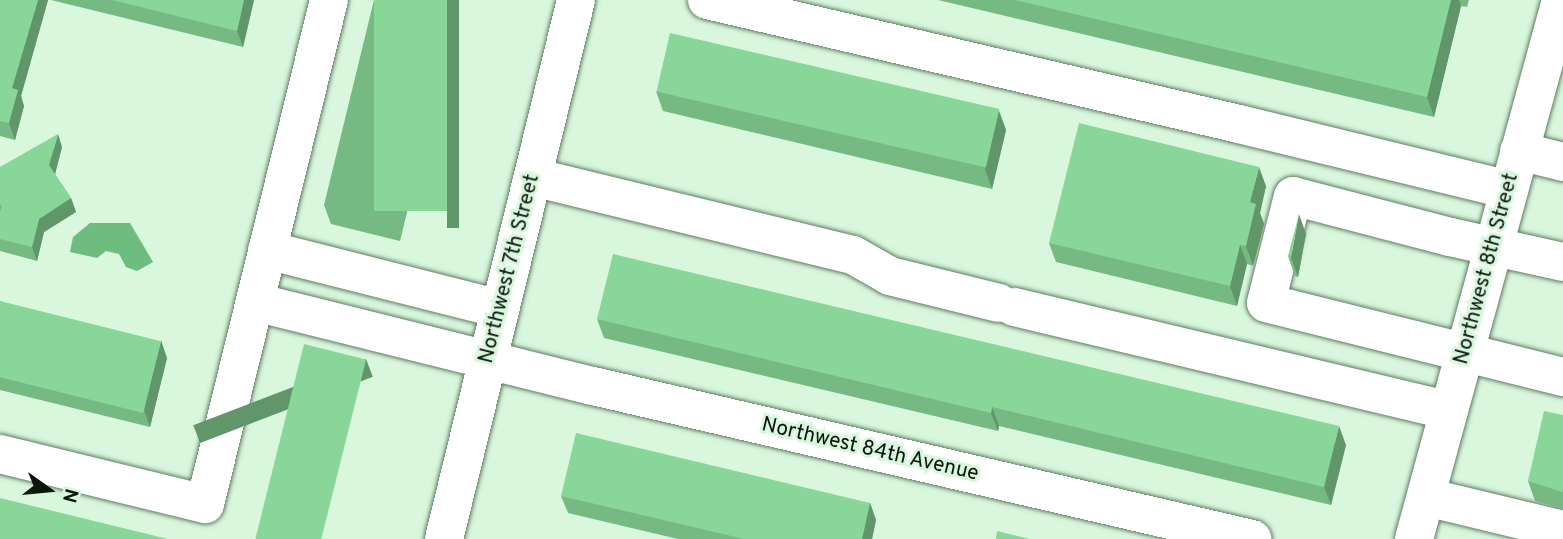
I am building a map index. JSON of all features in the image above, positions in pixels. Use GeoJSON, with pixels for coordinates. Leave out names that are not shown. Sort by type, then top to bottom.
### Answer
{"type":"FeatureCollection","features":[{"type":"Feature","properties":{"kind":"street"},"geometry":{"type":"LineString","coordinates":[[0,454],[205,504],[329,0]]}},
{"type":"Feature","properties":{"kind":"street","name":"Northwest 7th Street"},"geometry":{"type":"LineString","coordinates":[[444,539],[576,0]]}},
{"type":"Feature","properties":{"kind":"street"},"geometry":{"type":"LineString","coordinates":[[707,0],[1226,120],[1508,190]]}},
{"type":"Feature","properties":{"kind":"street","name":"Northwest 8th Street"},"geometry":{"type":"LineString","coordinates":[[1414,539],[1561,0]]}},
{"type":"Feature","properties":{"kind":"street"},"geometry":{"type":"LineString","coordinates":[[1519,151],[1563,162]]}},
{"type":"Feature","properties":{"kind":"street"},"geometry":{"type":"LineString","coordinates":[[533,177],[853,255],[890,276],[1450,411]]}},
{"type":"Feature","properties":{"kind":"street"},"geometry":{"type":"LineString","coordinates":[[1563,262],[1293,196],[1266,303],[1563,377]]}},
{"type":"Feature","properties":{"kind":"street"},"geometry":{"type":"LineString","coordinates":[[267,250],[500,309]]}},
{"type":"Feature","properties":{"kind":"street","name":"Northwest 84th Avenue"},"geometry":{"type":"LineString","coordinates":[[255,302],[488,360],[1252,539]]}},
{"type":"Feature","properties":{"kind":"street"},"geometry":{"type":"LineString","coordinates":[[1426,497],[1563,530]]}},
{"type":"Feature","properties":{"kind":"shaded area"},"geometry":{"type":"Polygon","coordinates":[[[90,223],[130,223],[153,262],[137,271],[126,267],[119,254],[106,251],[97,258],[70,252],[73,237],[90,223]]]}},
{"type":"Feature","properties":{"kind":"building"},"geometry":{"type":"Polygon","coordinates":[[[0,0],[38,0],[12,88],[18,90],[9,123],[0,121],[0,0]]]}},
{"type":"Feature","properties":{"kind":"building"},"geometry":{"type":"Polygon","coordinates":[[[112,0],[244,0],[237,31],[112,0]]]}},
{"type":"Feature","properties":{"kind":"building"},"geometry":{"type":"Polygon","coordinates":[[[374,0],[447,0],[447,211],[374,211],[374,0]]]}},
{"type":"Feature","properties":{"kind":"building"},"geometry":{"type":"Polygon","coordinates":[[[1015,0],[1451,0],[1427,97],[1015,0]]]}},
{"type":"Feature","properties":{"kind":"building"},"geometry":{"type":"Polygon","coordinates":[[[670,33],[999,109],[986,167],[657,91],[670,33]]]}},
{"type":"Feature","properties":{"kind":"building"},"geometry":{"type":"Polygon","coordinates":[[[1079,123],[1259,167],[1250,202],[1256,204],[1246,246],[1240,245],[1230,286],[1049,243],[1079,123]]]}},
{"type":"Feature","properties":{"kind":"building"},"geometry":{"type":"Polygon","coordinates":[[[58,134],[49,165],[71,198],[39,219],[32,247],[0,239],[0,167],[58,134]]]}},
{"type":"Feature","properties":{"kind":"building"},"geometry":{"type":"Polygon","coordinates":[[[1299,214],[1291,257],[1288,256],[1299,214]]]}},
{"type":"Feature","properties":{"kind":"building"},"geometry":{"type":"Polygon","coordinates":[[[613,254],[1339,426],[1324,487],[992,407],[991,413],[597,319],[613,254]]]}},
{"type":"Feature","properties":{"kind":"building"},"geometry":{"type":"Polygon","coordinates":[[[0,301],[161,341],[143,413],[0,377],[0,301]]]}},
{"type":"Feature","properties":{"kind":"building"},"geometry":{"type":"Polygon","coordinates":[[[304,344],[366,359],[321,539],[255,539],[304,344]]]}},
{"type":"Feature","properties":{"kind":"building"},"geometry":{"type":"Polygon","coordinates":[[[1544,411],[1563,415],[1563,492],[1528,481],[1544,411]]]}},
{"type":"Feature","properties":{"kind":"building"},"geometry":{"type":"Polygon","coordinates":[[[576,433],[870,503],[862,539],[744,539],[561,496],[576,433]]]}},
{"type":"Feature","properties":{"kind":"building"},"geometry":{"type":"Polygon","coordinates":[[[0,498],[168,539],[0,539],[0,498]]]}},
{"type":"Feature","properties":{"kind":"building"},"geometry":{"type":"Polygon","coordinates":[[[997,531],[1030,539],[996,539],[997,531]]]}}]}
